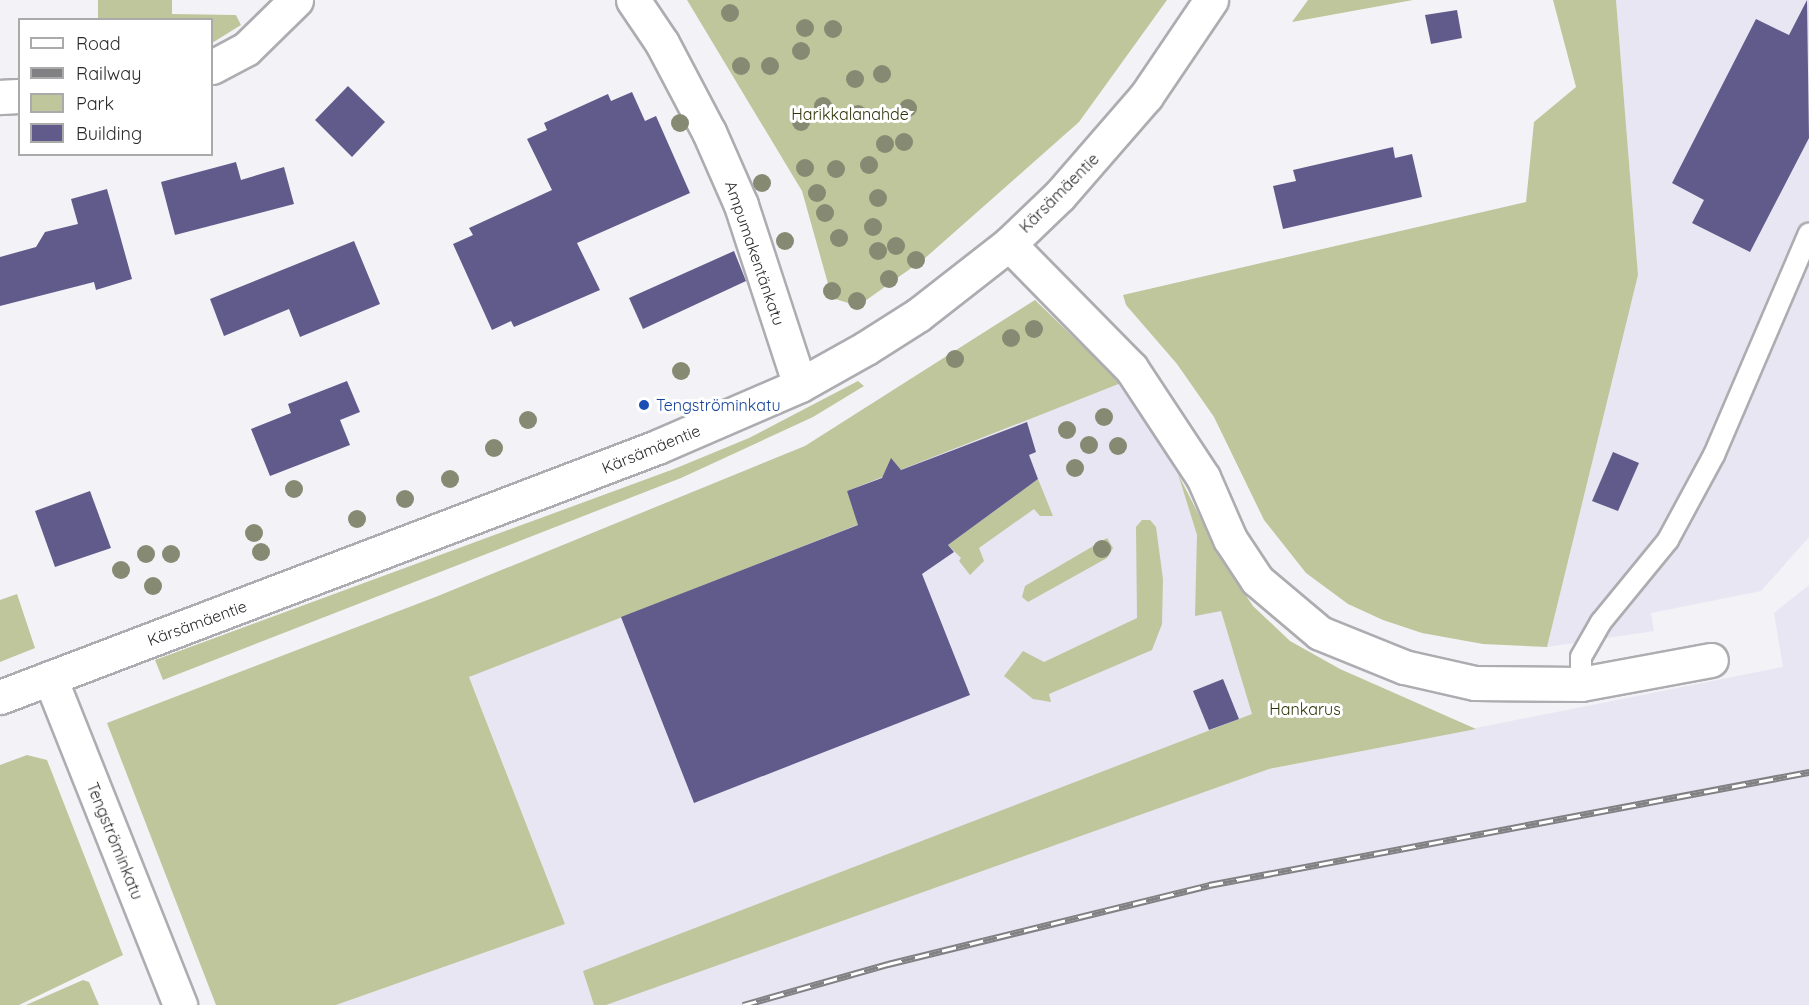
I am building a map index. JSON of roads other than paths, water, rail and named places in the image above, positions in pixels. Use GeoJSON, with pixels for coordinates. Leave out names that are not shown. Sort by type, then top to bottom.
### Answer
{"type":"FeatureCollection","features":[{"type":"Feature","properties":{"kind":"street"},"geometry":{"type":"LineString","coordinates":[[213,66],[246,49],[264,14],[296,0]]}},
{"type":"Feature","properties":{"kind":"street","name":"Ampumakentänkatu"},"geometry":{"type":"LineString","coordinates":[[633,0],[699,112],[741,204],[800,385]]}},
{"type":"Feature","properties":{"kind":"street","name":"Kärsämäentie"},"geometry":{"type":"LineString","coordinates":[[0,697],[608,466],[800,385],[918,315],[1009,244],[1104,148],[1146,96],[1211,0]]}},
{"type":"Feature","properties":{"kind":"street"},"geometry":{"type":"LineString","coordinates":[[0,97],[18,96]]}},
{"type":"Feature","properties":{"kind":"street"},"geometry":{"type":"LineString","coordinates":[[1009,244],[1131,368],[1203,477],[1230,539],[1257,580],[1288,609],[1320,633],[1404,667],[1475,683],[1581,684],[1711,660]]}},
{"type":"Feature","properties":{"kind":"street","name":"Tengströminkatu"},"geometry":{"type":"LineString","coordinates":[[50,678],[180,1005]]}},
{"type":"Feature","properties":{"kind":"lane"},"geometry":{"type":"LineString","coordinates":[[1581,684],[1581,657],[1601,622],[1668,540],[1714,455],[1809,233]]}},
{"type":"Feature","properties":{"kind":"railway"},"geometry":{"type":"LineString","coordinates":[[743,1005],[888,964],[1209,885],[1809,772]]}},
{"type":"Feature","properties":{"kind":"place","name":"Tengströminkatu"},"geometry":{"type":"Point","coordinates":[644,405]}},
{"type":"Feature","properties":{"kind":"park label","name":"Harikkalanahde"},"geometry":{"type":"Point","coordinates":[850,114]}},
{"type":"Feature","properties":{"kind":"park label","name":"Hankarus"},"geometry":{"type":"Point","coordinates":[1305,709]}}]}
